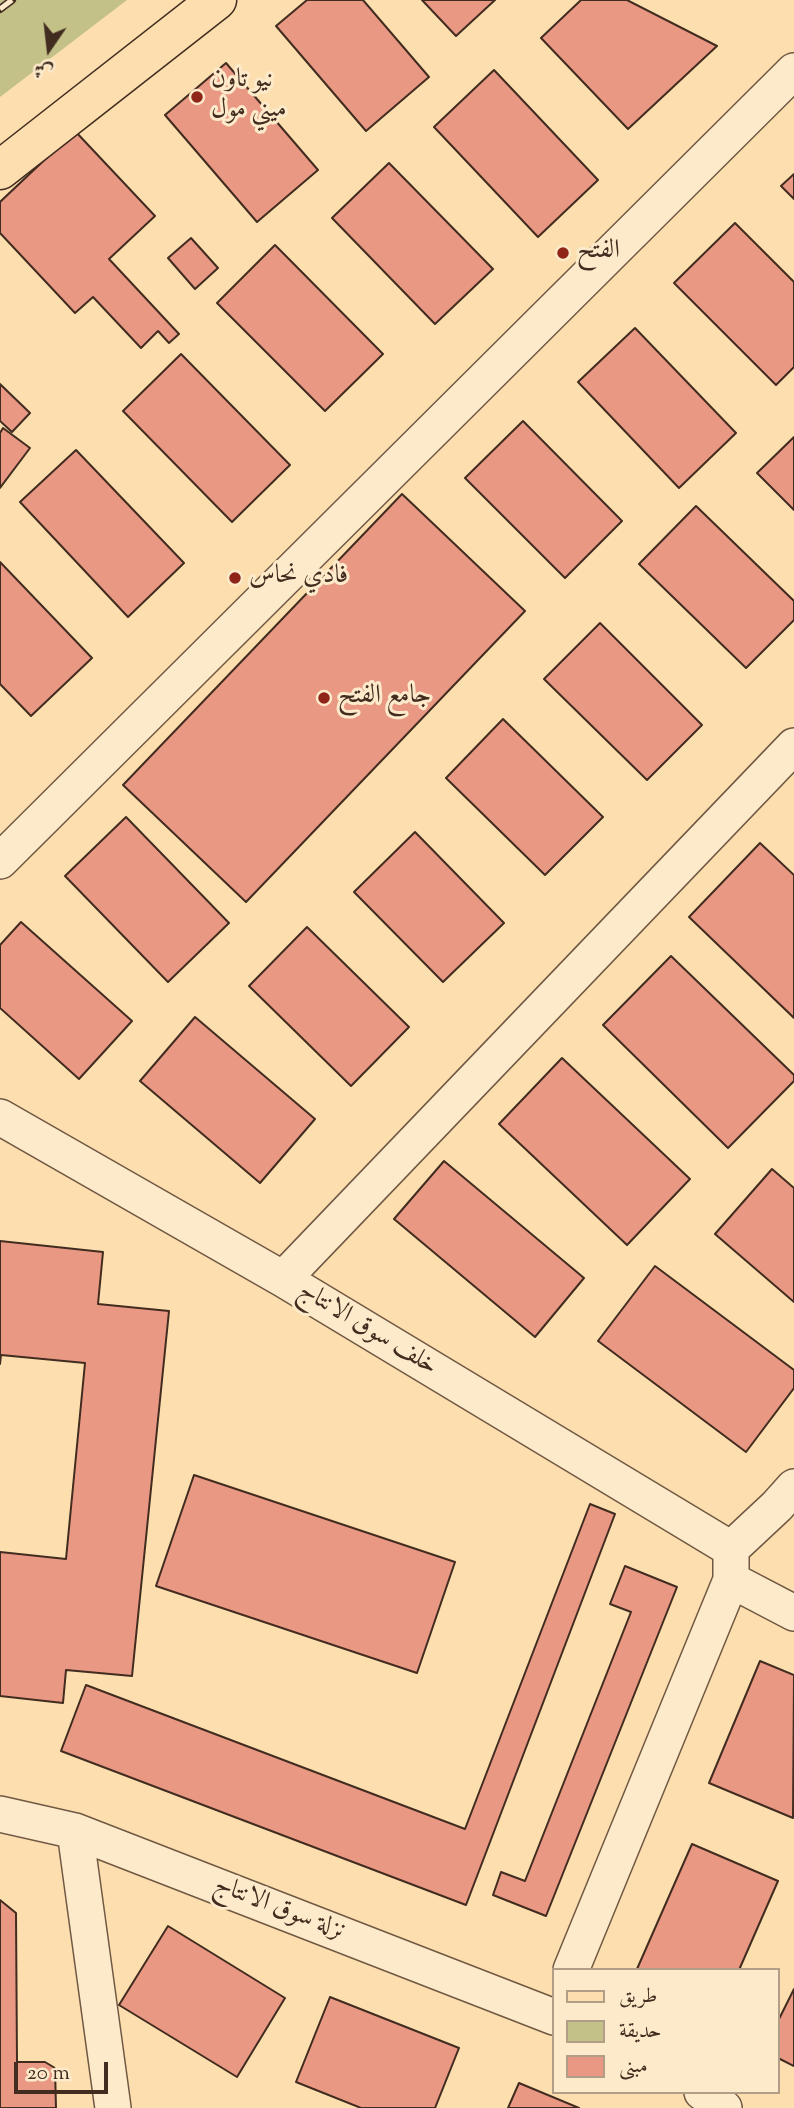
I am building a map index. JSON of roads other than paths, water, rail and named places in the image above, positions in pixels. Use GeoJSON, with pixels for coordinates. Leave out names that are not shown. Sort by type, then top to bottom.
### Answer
{"type":"FeatureCollection","features":[{"type":"Feature","properties":{"kind":"main road"},"geometry":{"type":"LineString","coordinates":[[0,170],[217,0]]}},
{"type":"Feature","properties":{"kind":"street"},"geometry":{"type":"LineString","coordinates":[[0,861],[794,71]]}},
{"type":"Feature","properties":{"kind":"street"},"geometry":{"type":"LineString","coordinates":[[283,1279],[794,746]]}},
{"type":"Feature","properties":{"kind":"street","name":"خلف سوق الانتاج"},"geometry":{"type":"LineString","coordinates":[[0,1117],[283,1279],[731,1565],[794,1614]]}},
{"type":"Feature","properties":{"kind":"street"},"geometry":{"type":"LineString","coordinates":[[573,1968],[731,1565],[794,1487]]}},
{"type":"Feature","properties":{"kind":"street","name":"نزلة سوق الانتاج"},"geometry":{"type":"LineString","coordinates":[[0,1814],[75,1831],[552,2014]]}},
{"type":"Feature","properties":{"kind":"street"},"geometry":{"type":"LineString","coordinates":[[75,1831],[113,2108]]}},
{"type":"Feature","properties":{"kind":"street"},"geometry":{"type":"LineString","coordinates":[[705,2094],[724,2108]]}},
{"type":"Feature","properties":{"kind":"railway"},"geometry":{"type":"LineString","coordinates":[[0,9],[12,0]]}},
{"type":"Feature","properties":{"kind":"place","name":"نيو تاون ميني مول"},"geometry":{"type":"Point","coordinates":[197,97]}},
{"type":"Feature","properties":{"kind":"place","name":"الفتح"},"geometry":{"type":"Point","coordinates":[563,253]}},
{"type":"Feature","properties":{"kind":"place","name":"فادي نحاس"},"geometry":{"type":"Point","coordinates":[235,578]}},
{"type":"Feature","properties":{"kind":"place","name":"جامع الفتح"},"geometry":{"type":"Point","coordinates":[324,698]}}]}
